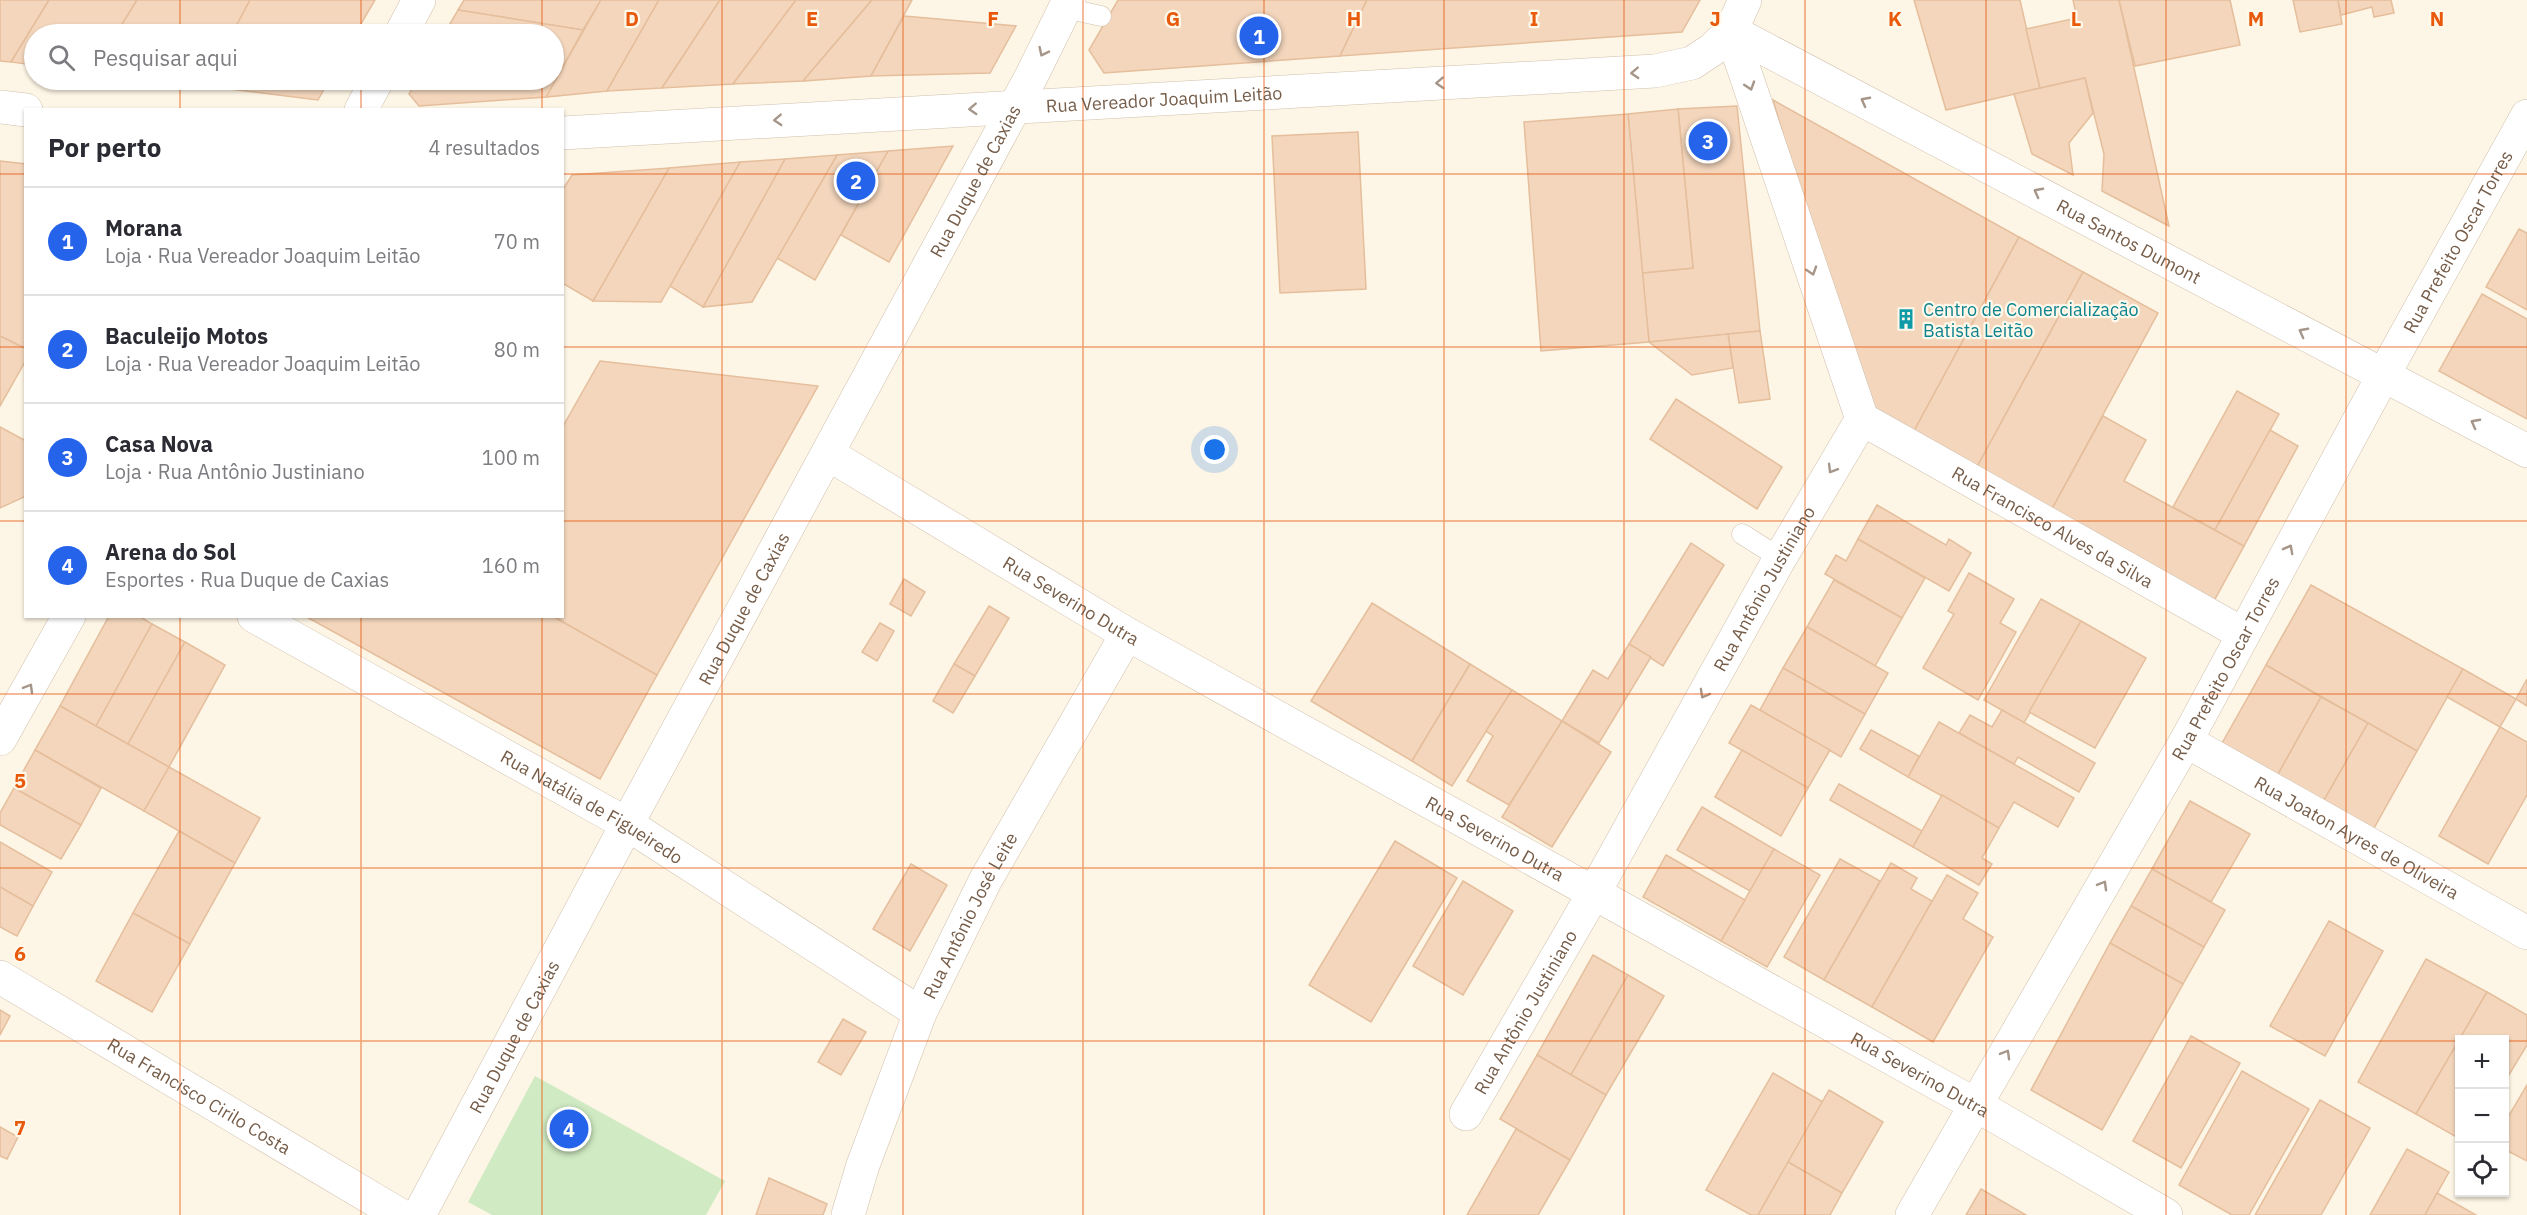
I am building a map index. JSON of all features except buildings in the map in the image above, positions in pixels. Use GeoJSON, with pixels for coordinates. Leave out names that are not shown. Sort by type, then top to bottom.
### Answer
{"type":"FeatureCollection","features":[{"type":"Feature","properties":{"kind":"street"},"geometry":{"type":"LineString","coordinates":[[406,24],[419,0]]}},
{"type":"Feature","properties":{"kind":"street"},"geometry":{"type":"LineString","coordinates":[[1745,0],[1731,31],[1862,419]]}},
{"type":"Feature","properties":{"kind":"street","name":"Rua Duque de Caxias"},"geometry":{"type":"LineString","coordinates":[[419,1215],[1067,4]]}},
{"type":"Feature","properties":{"kind":"street","name":"Rua Vereador Joaquim Leitão"},"geometry":{"type":"LineString","coordinates":[[564,133],[1655,71],[1692,63],[1713,49],[1731,31]]}},
{"type":"Feature","properties":{"kind":"street","name":"Rua Santos Dumont"},"geometry":{"type":"LineString","coordinates":[[1731,31],[2527,451]]}},
{"type":"Feature","properties":{"kind":"street"},"geometry":{"type":"LineString","coordinates":[[362,108],[372,90]]}},
{"type":"Feature","properties":{"kind":"street"},"geometry":{"type":"LineString","coordinates":[[0,107],[24,110]]}},
{"type":"Feature","properties":{"kind":"street","name":"Rua Prefeito Oscar Torres"},"geometry":{"type":"LineString","coordinates":[[1912,1215],[2186,741],[2384,374],[2527,116]]}},
{"type":"Feature","properties":{"kind":"street","name":"Rua Antônio Justiniano"},"geometry":{"type":"LineString","coordinates":[[1466,1114],[1595,891],[1780,558],[1862,419]]}},
{"type":"Feature","properties":{"kind":"street","name":"Rua Francisco Alves da Silva"},"geometry":{"type":"LineString","coordinates":[[1862,419],[2243,634]]}},
{"type":"Feature","properties":{"kind":"street","name":"Rua Severino Dutra"},"geometry":{"type":"LineString","coordinates":[[828,454],[1127,633],[1595,891],[1977,1105],[2166,1215]]}},
{"type":"Feature","properties":{"kind":"street"},"geometry":{"type":"LineString","coordinates":[[0,739],[68,618]]}},
{"type":"Feature","properties":{"kind":"street","name":"Rua Natália de Figueiredo"},"geometry":{"type":"LineString","coordinates":[[258,618],[627,824],[920,1013]]}},
{"type":"Feature","properties":{"kind":"street","name":"Rua Antônio José Leite"},"geometry":{"type":"LineString","coordinates":[[848,1215],[863,1165],[920,1013],[985,881],[1127,633]]}},
{"type":"Feature","properties":{"kind":"street","name":"Rua Joaton Ayres de Oliveira"},"geometry":{"type":"LineString","coordinates":[[2186,741],[2527,933]]}},
{"type":"Feature","properties":{"kind":"street","name":"Rua Francisco Cirilo Costa"},"geometry":{"type":"LineString","coordinates":[[0,977],[400,1215]]}},
{"type":"Feature","properties":{"kind":"lane"},"geometry":{"type":"LineString","coordinates":[[1067,4],[1101,16]]}},
{"type":"Feature","properties":{"kind":"lane"},"geometry":{"type":"LineString","coordinates":[[1742,534],[1780,558]]}},
{"type":"Feature","properties":{"kind":"green space"},"geometry":{"type":"Polygon","coordinates":[[[535,1076],[725,1181],[706,1215],[492,1215],[468,1202],[535,1076]]]}},
{"type":"Feature","properties":{"kind":"place","name":"Morana"},"geometry":{"type":"Point","coordinates":[1259,36]}},
{"type":"Feature","properties":{"kind":"place","name":"Casa Nova"},"geometry":{"type":"Point","coordinates":[1708,141]}},
{"type":"Feature","properties":{"kind":"place","name":"Baculeijo Motos"},"geometry":{"type":"Point","coordinates":[856,181]}},
{"type":"Feature","properties":{"kind":"place","name":"Centro de Comercialização Batista Leitão"},"geometry":{"type":"Point","coordinates":[1906,319]}},
{"type":"Feature","properties":{"kind":"place","name":"Arena do Sol"},"geometry":{"type":"Point","coordinates":[569,1129]}}]}
